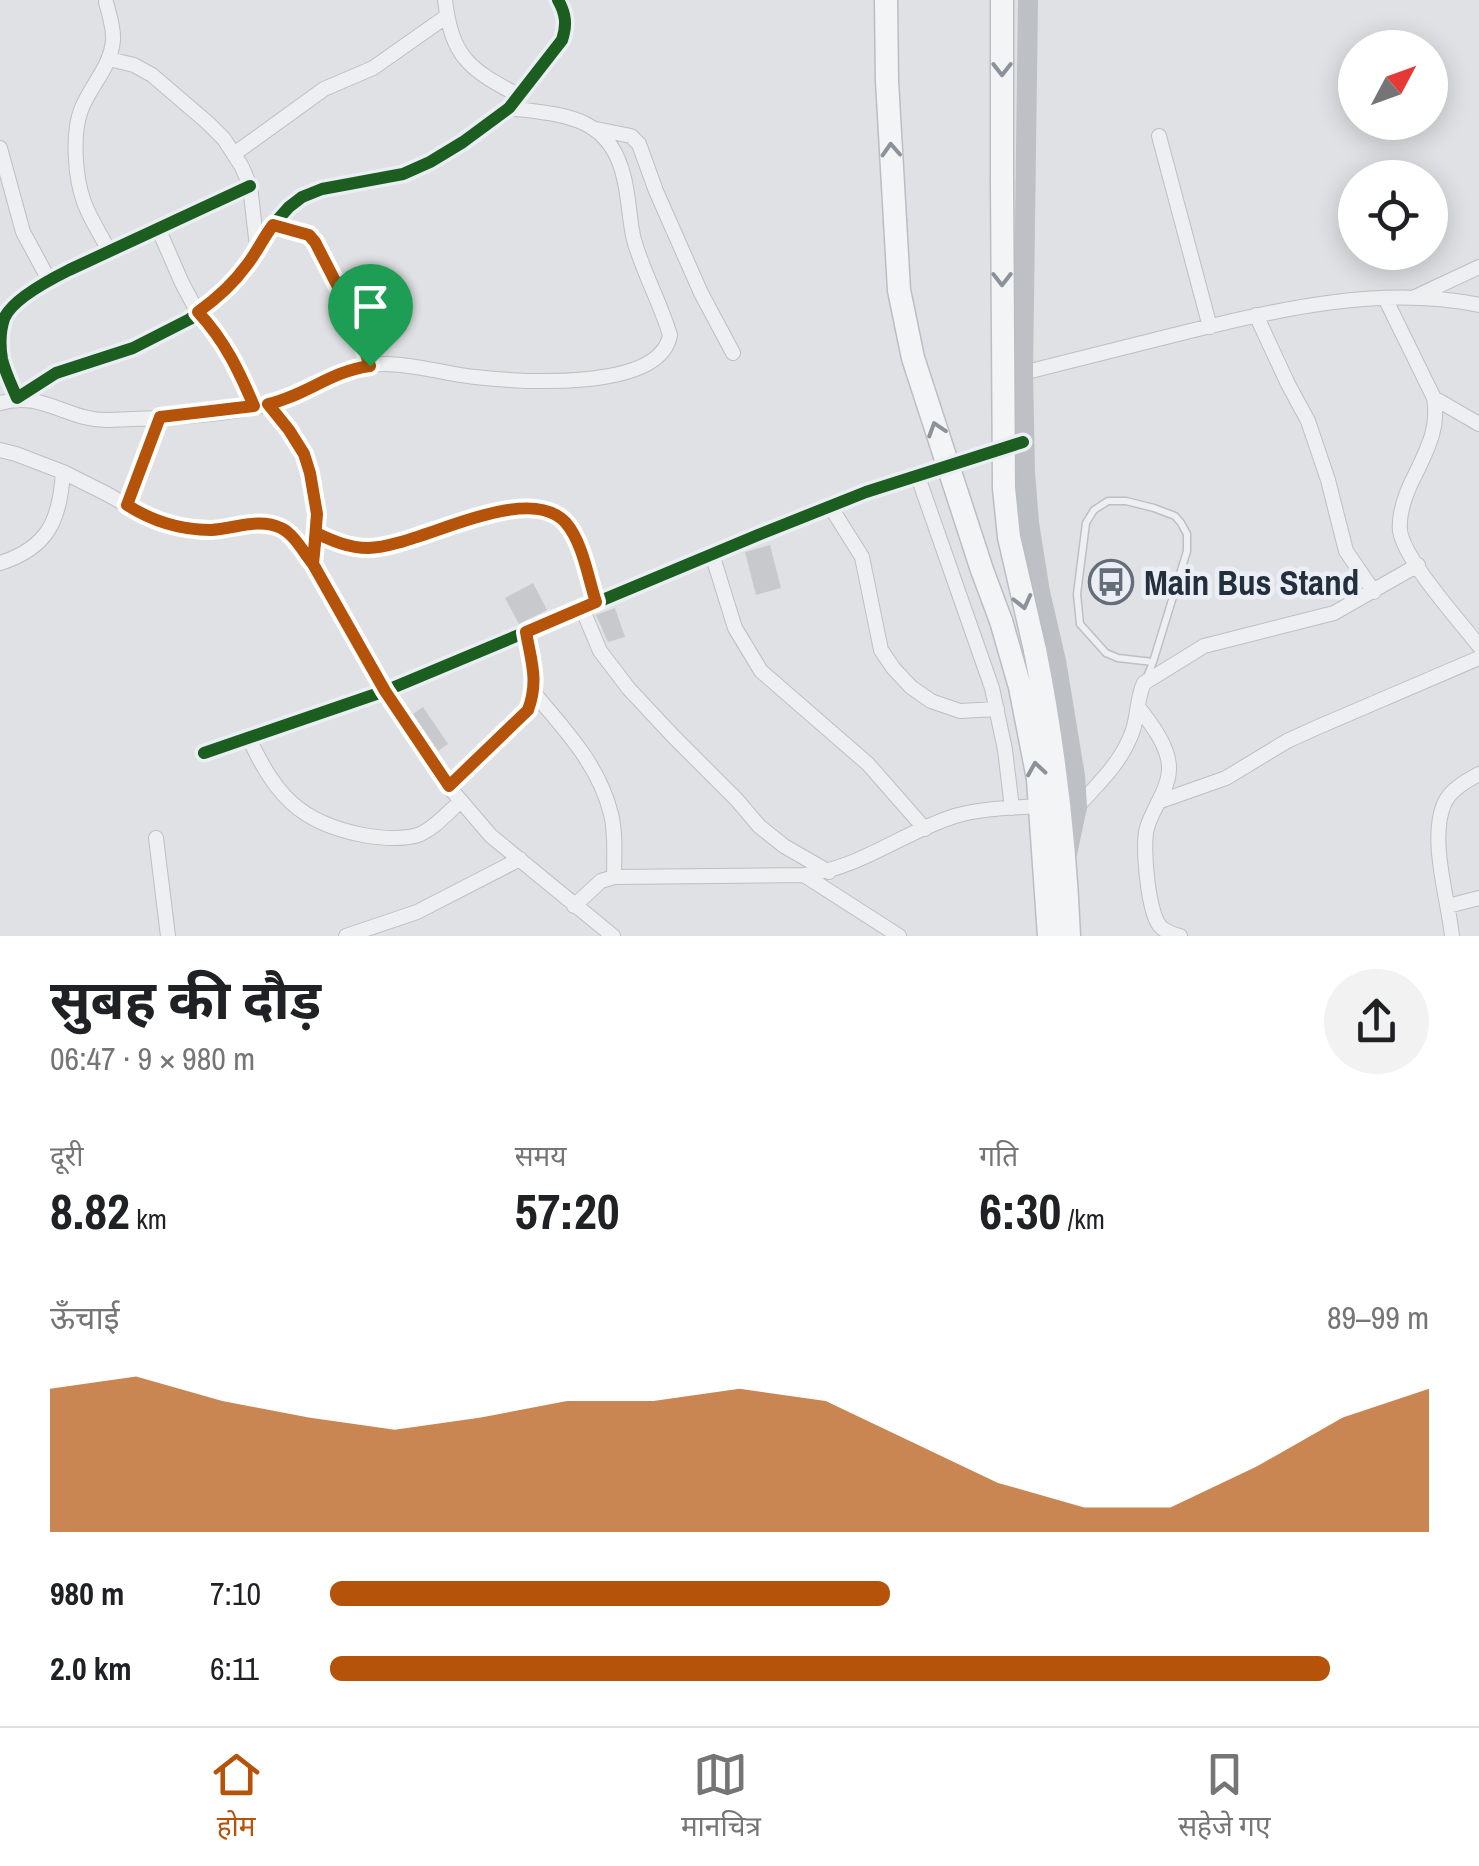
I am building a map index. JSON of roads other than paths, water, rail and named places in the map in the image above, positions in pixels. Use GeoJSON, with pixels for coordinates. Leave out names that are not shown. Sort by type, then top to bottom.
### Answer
{"type":"FeatureCollection","features":[{"type":"Feature","properties":{"kind":"main road"},"geometry":{"type":"LineString","coordinates":[[886,0],[900,290],[913,358],[1020,686],[1038,778],[1049,936]]}},
{"type":"Feature","properties":{"kind":"main road"},"geometry":{"type":"LineString","coordinates":[[1002,0],[1004,488],[1009,537],[1035,650],[1057,780],[1069,936]]}},
{"type":"Feature","properties":{"kind":"street"},"geometry":{"type":"LineString","coordinates":[[0,403],[16,398],[56,373],[156,338],[198,312],[230,286],[273,225],[302,197],[322,189],[388,177],[430,162],[463,142],[509,108],[562,40],[566,28],[564,10],[558,0]]}},
{"type":"Feature","properties":{"kind":"street"},"geometry":{"type":"LineString","coordinates":[[1028,0],[1023,442],[1029,523],[1075,776],[1077,808],[1066,861]]}},
{"type":"Feature","properties":{"kind":"street"},"geometry":{"type":"LineString","coordinates":[[106,2],[113,39],[109,59],[90,89],[75,137],[84,202],[109,250]]}},
{"type":"Feature","properties":{"kind":"street"},"geometry":{"type":"LineString","coordinates":[[234,154],[324,89],[373,68],[446,8],[460,53],[473,69],[520,96]]}},
{"type":"Feature","properties":{"kind":"street"},"geometry":{"type":"LineString","coordinates":[[109,59],[134,65],[152,76],[208,122],[234,154],[250,186],[257,247]]}},
{"type":"Feature","properties":{"kind":"street"},"geometry":{"type":"LineString","coordinates":[[509,108],[566,115],[596,129],[631,136],[640,144],[656,191],[732,353]]}},
{"type":"Feature","properties":{"kind":"street"},"geometry":{"type":"LineString","coordinates":[[16,398],[104,421],[261,405],[342,372],[370,366],[402,366],[478,378],[584,380],[635,370],[658,358],[668,347],[670,334],[638,253],[617,153],[596,129]]}},
{"type":"Feature","properties":{"kind":"street"},"geometry":{"type":"LineString","coordinates":[[1160,136],[1210,326]]}},
{"type":"Feature","properties":{"kind":"street"},"geometry":{"type":"LineString","coordinates":[[0,148],[7,202],[49,280]]}},
{"type":"Feature","properties":{"kind":"street"},"geometry":{"type":"LineString","coordinates":[[16,398],[2,361],[0,340],[4,317],[15,305],[49,280],[250,186]]}},
{"type":"Feature","properties":{"kind":"street"},"geometry":{"type":"LineString","coordinates":[[273,225],[309,235],[315,242],[354,318],[370,366]]}},
{"type":"Feature","properties":{"kind":"street"},"geometry":{"type":"LineString","coordinates":[[158,228],[198,312],[222,341],[261,405],[289,430],[304,454],[317,514],[313,564]]}},
{"type":"Feature","properties":{"kind":"street"},"geometry":{"type":"LineString","coordinates":[[1416,296],[1479,267]]}},
{"type":"Feature","properties":{"kind":"street"},"geometry":{"type":"LineString","coordinates":[[1022,373],[1256,315],[1312,305],[1416,296],[1479,305]]}},
{"type":"Feature","properties":{"kind":"street"},"geometry":{"type":"LineString","coordinates":[[1158,802],[1226,778],[1288,741],[1478,647],[1406,548],[1400,529],[1408,488],[1434,432],[1437,416],[1434,398],[1385,298]]}},
{"type":"Feature","properties":{"kind":"street"},"geometry":{"type":"LineString","coordinates":[[1256,315],[1308,421],[1346,551],[1374,592]]}},
{"type":"Feature","properties":{"kind":"street"},"geometry":{"type":"LineString","coordinates":[[1434,398],[1479,424]]}},
{"type":"Feature","properties":{"kind":"street"},"geometry":{"type":"LineString","coordinates":[[127,505],[160,417]]}},
{"type":"Feature","properties":{"kind":"street"},"geometry":{"type":"LineString","coordinates":[[204,753],[385,691],[830,506],[1023,442]]}},
{"type":"Feature","properties":{"kind":"street"},"geometry":{"type":"LineString","coordinates":[[0,450],[63,472],[142,514],[178,527],[210,530],[263,522],[285,529],[313,564],[385,691],[461,801],[492,836],[613,936]]}},
{"type":"Feature","properties":{"kind":"street"},"geometry":{"type":"LineString","coordinates":[[0,563],[35,547],[51,529],[62,495],[63,472]]}},
{"type":"Feature","properties":{"kind":"street"},"geometry":{"type":"LineString","coordinates":[[917,474],[975,635],[1006,750],[1012,808]]}},
{"type":"Feature","properties":{"kind":"street"},"geometry":{"type":"LineString","coordinates":[[830,506],[862,557],[882,650],[894,669],[910,687],[931,701],[960,710],[996,709]]}},
{"type":"Feature","properties":{"kind":"street"},"geometry":{"type":"LineString","coordinates":[[316,533],[342,545],[369,548],[523,508],[545,512],[565,522],[578,545],[600,651],[629,688],[759,826],[829,872]]}},
{"type":"Feature","properties":{"kind":"street"},"geometry":{"type":"LineString","coordinates":[[712,554],[735,628],[760,671],[868,764],[925,829]]}},
{"type":"Feature","properties":{"kind":"street"},"geometry":{"type":"LineString","coordinates":[[1077,808],[1125,751],[1144,683],[1204,646],[1334,613],[1418,565]]}},
{"type":"Feature","properties":{"kind":"street"},"geometry":{"type":"LineString","coordinates":[[449,786],[528,710],[534,677],[526,632]]}},
{"type":"Feature","properties":{"kind":"street"},"geometry":{"type":"LineString","coordinates":[[534,693],[582,750],[602,784],[612,818],[614,878]]}},
{"type":"Feature","properties":{"kind":"street"},"geometry":{"type":"LineString","coordinates":[[1139,708],[1154,728],[1170,768],[1145,834],[1153,915],[1168,933],[1180,936]]}},
{"type":"Feature","properties":{"kind":"street"},"geometry":{"type":"LineString","coordinates":[[248,738],[262,768],[286,798],[312,819],[340,830],[374,837],[420,834],[461,801]]}},
{"type":"Feature","properties":{"kind":"street"},"geometry":{"type":"LineString","coordinates":[[1452,936],[1439,825],[1445,802],[1462,784],[1479,774]]}},
{"type":"Feature","properties":{"kind":"street"},"geometry":{"type":"LineString","coordinates":[[574,906],[600,881],[614,878],[829,872],[957,815],[1040,806]]}},
{"type":"Feature","properties":{"kind":"street"},"geometry":{"type":"LineString","coordinates":[[156,838],[168,936]]}},
{"type":"Feature","properties":{"kind":"street"},"geometry":{"type":"LineString","coordinates":[[346,936],[417,912],[520,860]]}},
{"type":"Feature","properties":{"kind":"street"},"geometry":{"type":"LineString","coordinates":[[804,875],[900,936]]}},
{"type":"Feature","properties":{"kind":"street"},"geometry":{"type":"LineString","coordinates":[[1448,906],[1479,898]]}},
{"type":"Feature","properties":{"kind":"lane"},"geometry":{"type":"LineString","coordinates":[[1144,683],[1152,662],[1187,552],[1187,534],[1175,516],[1126,501],[1108,502],[1094,510],[1086,524],[1077,594],[1080,624],[1106,653],[1152,662]]}},
{"type":"Feature","properties":{"kind":"place","name":"Main Bus Stand"},"geometry":{"type":"Point","coordinates":[1111,582]}}]}
